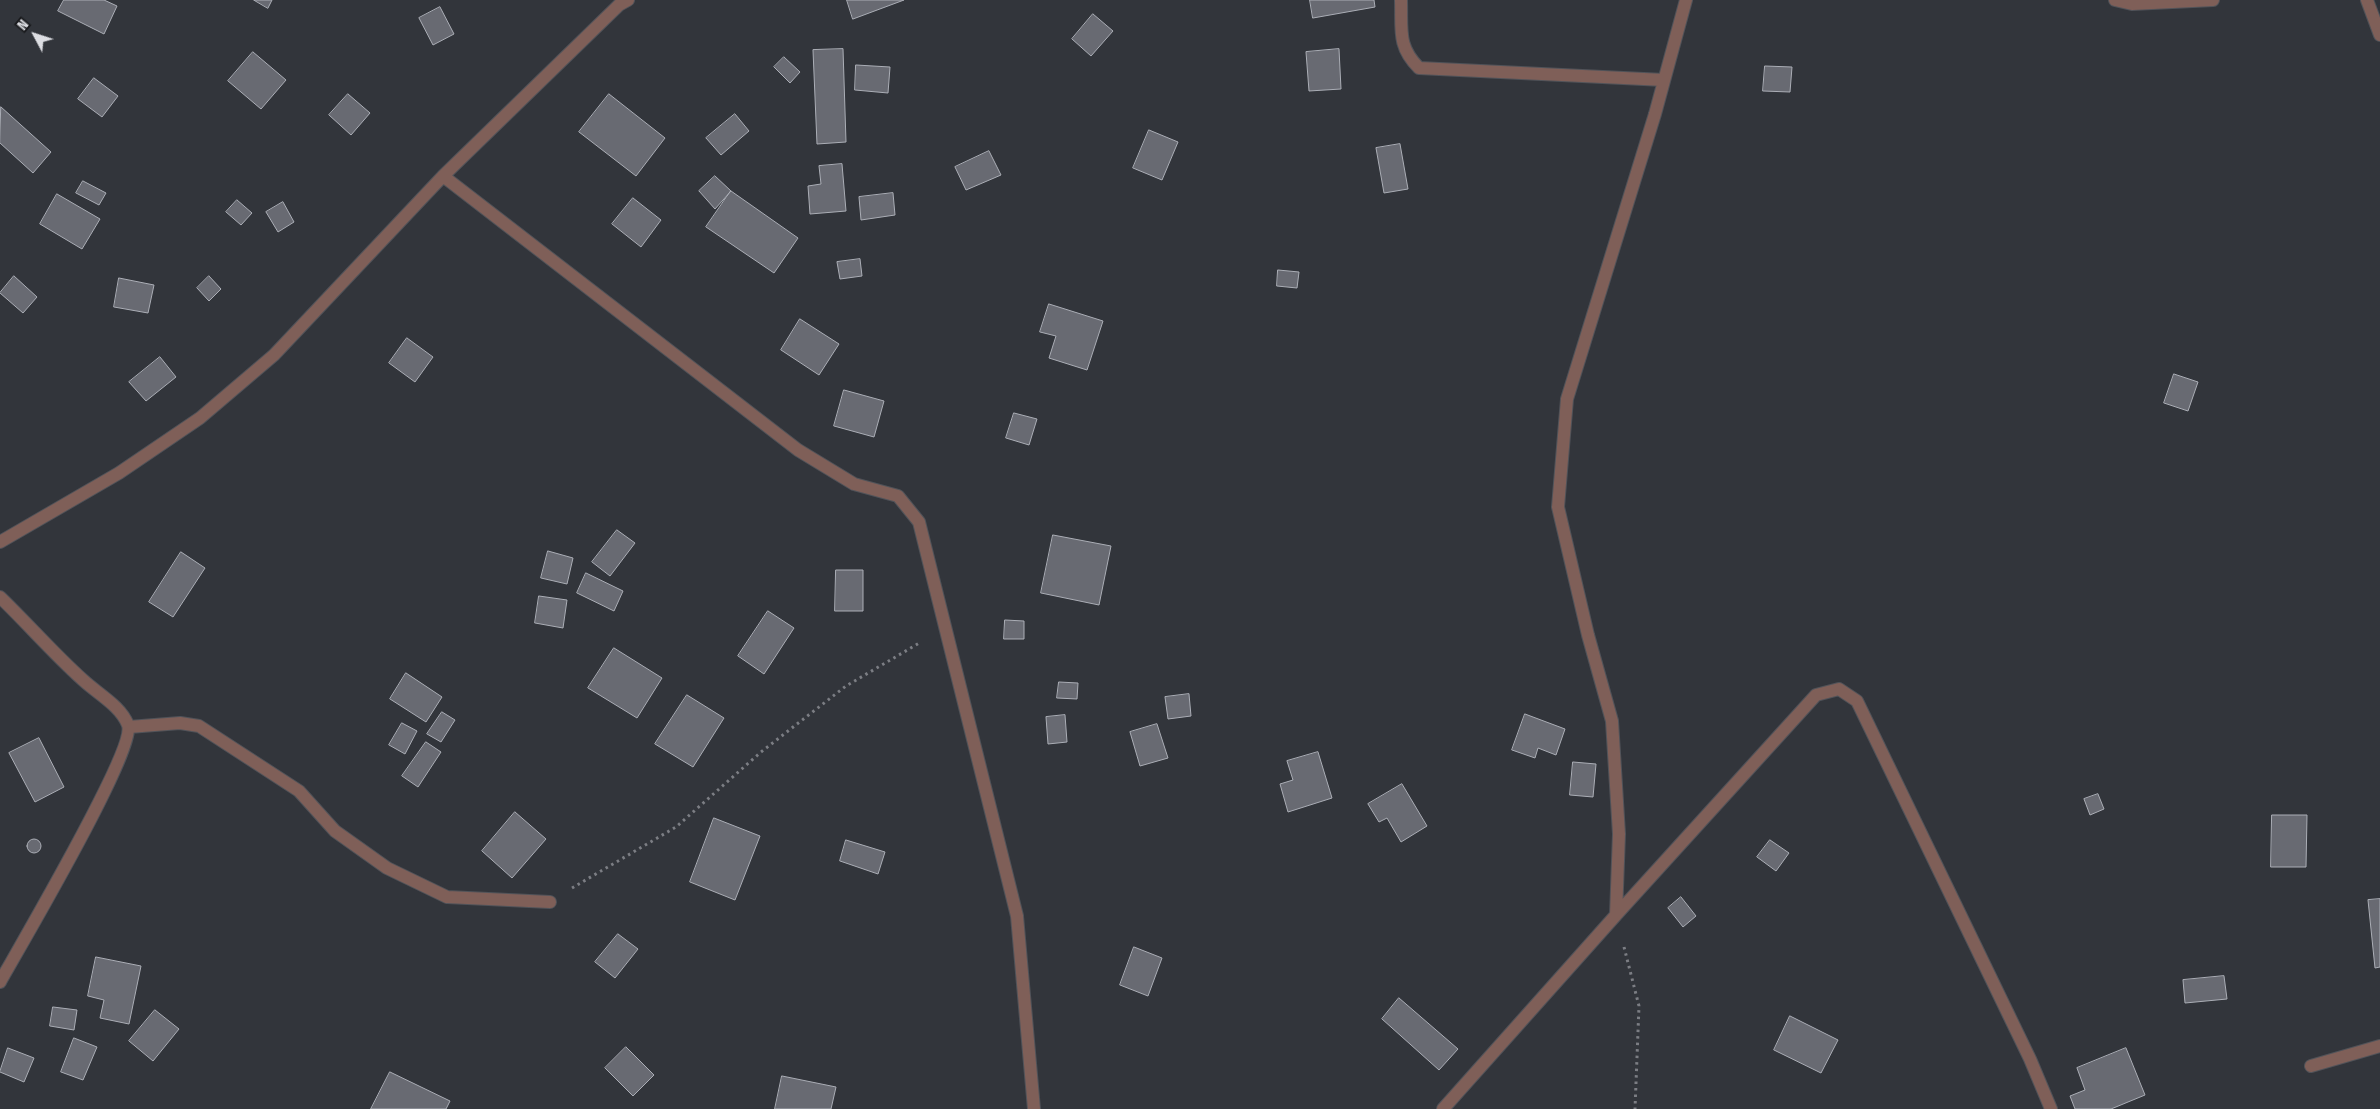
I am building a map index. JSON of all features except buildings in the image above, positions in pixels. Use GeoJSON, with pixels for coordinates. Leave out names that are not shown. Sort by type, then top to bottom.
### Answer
{"type":"FeatureCollection","features":[{"type":"Feature","properties":{"kind":"street"},"geometry":{"type":"LineString","coordinates":[[1401,0],[1402,37],[1407,55],[1419,68],[1664,80]]}},
{"type":"Feature","properties":{"kind":"street"},"geometry":{"type":"LineString","coordinates":[[1616,915],[1620,834],[1612,721],[1588,635],[1558,507],[1567,399],[1664,80],[1686,0]]}},
{"type":"Feature","properties":{"kind":"street"},"geometry":{"type":"LineString","coordinates":[[2116,0],[2132,4],[2213,0]]}},
{"type":"Feature","properties":{"kind":"street"},"geometry":{"type":"LineString","coordinates":[[2367,0],[2380,35]]}},
{"type":"Feature","properties":{"kind":"street"},"geometry":{"type":"LineString","coordinates":[[0,542],[119,473],[200,418],[274,355],[443,176],[620,2]]}},
{"type":"Feature","properties":{"kind":"street"},"geometry":{"type":"LineString","coordinates":[[443,176],[798,450],[854,484],[898,496],[919,522],[1017,916],[1034,1109]]}},
{"type":"Feature","properties":{"kind":"street"},"geometry":{"type":"LineString","coordinates":[[0,597],[83,680],[122,713],[129,727],[125,749],[82,834],[0,982]]}},
{"type":"Feature","properties":{"kind":"street"},"geometry":{"type":"LineString","coordinates":[[1443,1109],[1616,915],[1816,696],[1839,690],[1857,701],[2030,1059],[2051,1109]]}},
{"type":"Feature","properties":{"kind":"street"},"geometry":{"type":"LineString","coordinates":[[129,727],[180,723],[199,726],[299,791],[335,831],[386,868],[447,897],[550,902]]}},
{"type":"Feature","properties":{"kind":"street"},"geometry":{"type":"LineString","coordinates":[[2311,1066],[2380,1046]]}},
{"type":"Feature","properties":{"kind":"path"},"geometry":{"type":"LineString","coordinates":[[550,902],[676,827],[761,752],[846,686],[945,628]]}},
{"type":"Feature","properties":{"kind":"path"},"geometry":{"type":"LineString","coordinates":[[1616,915],[1639,1006],[1635,1109]]}}]}
